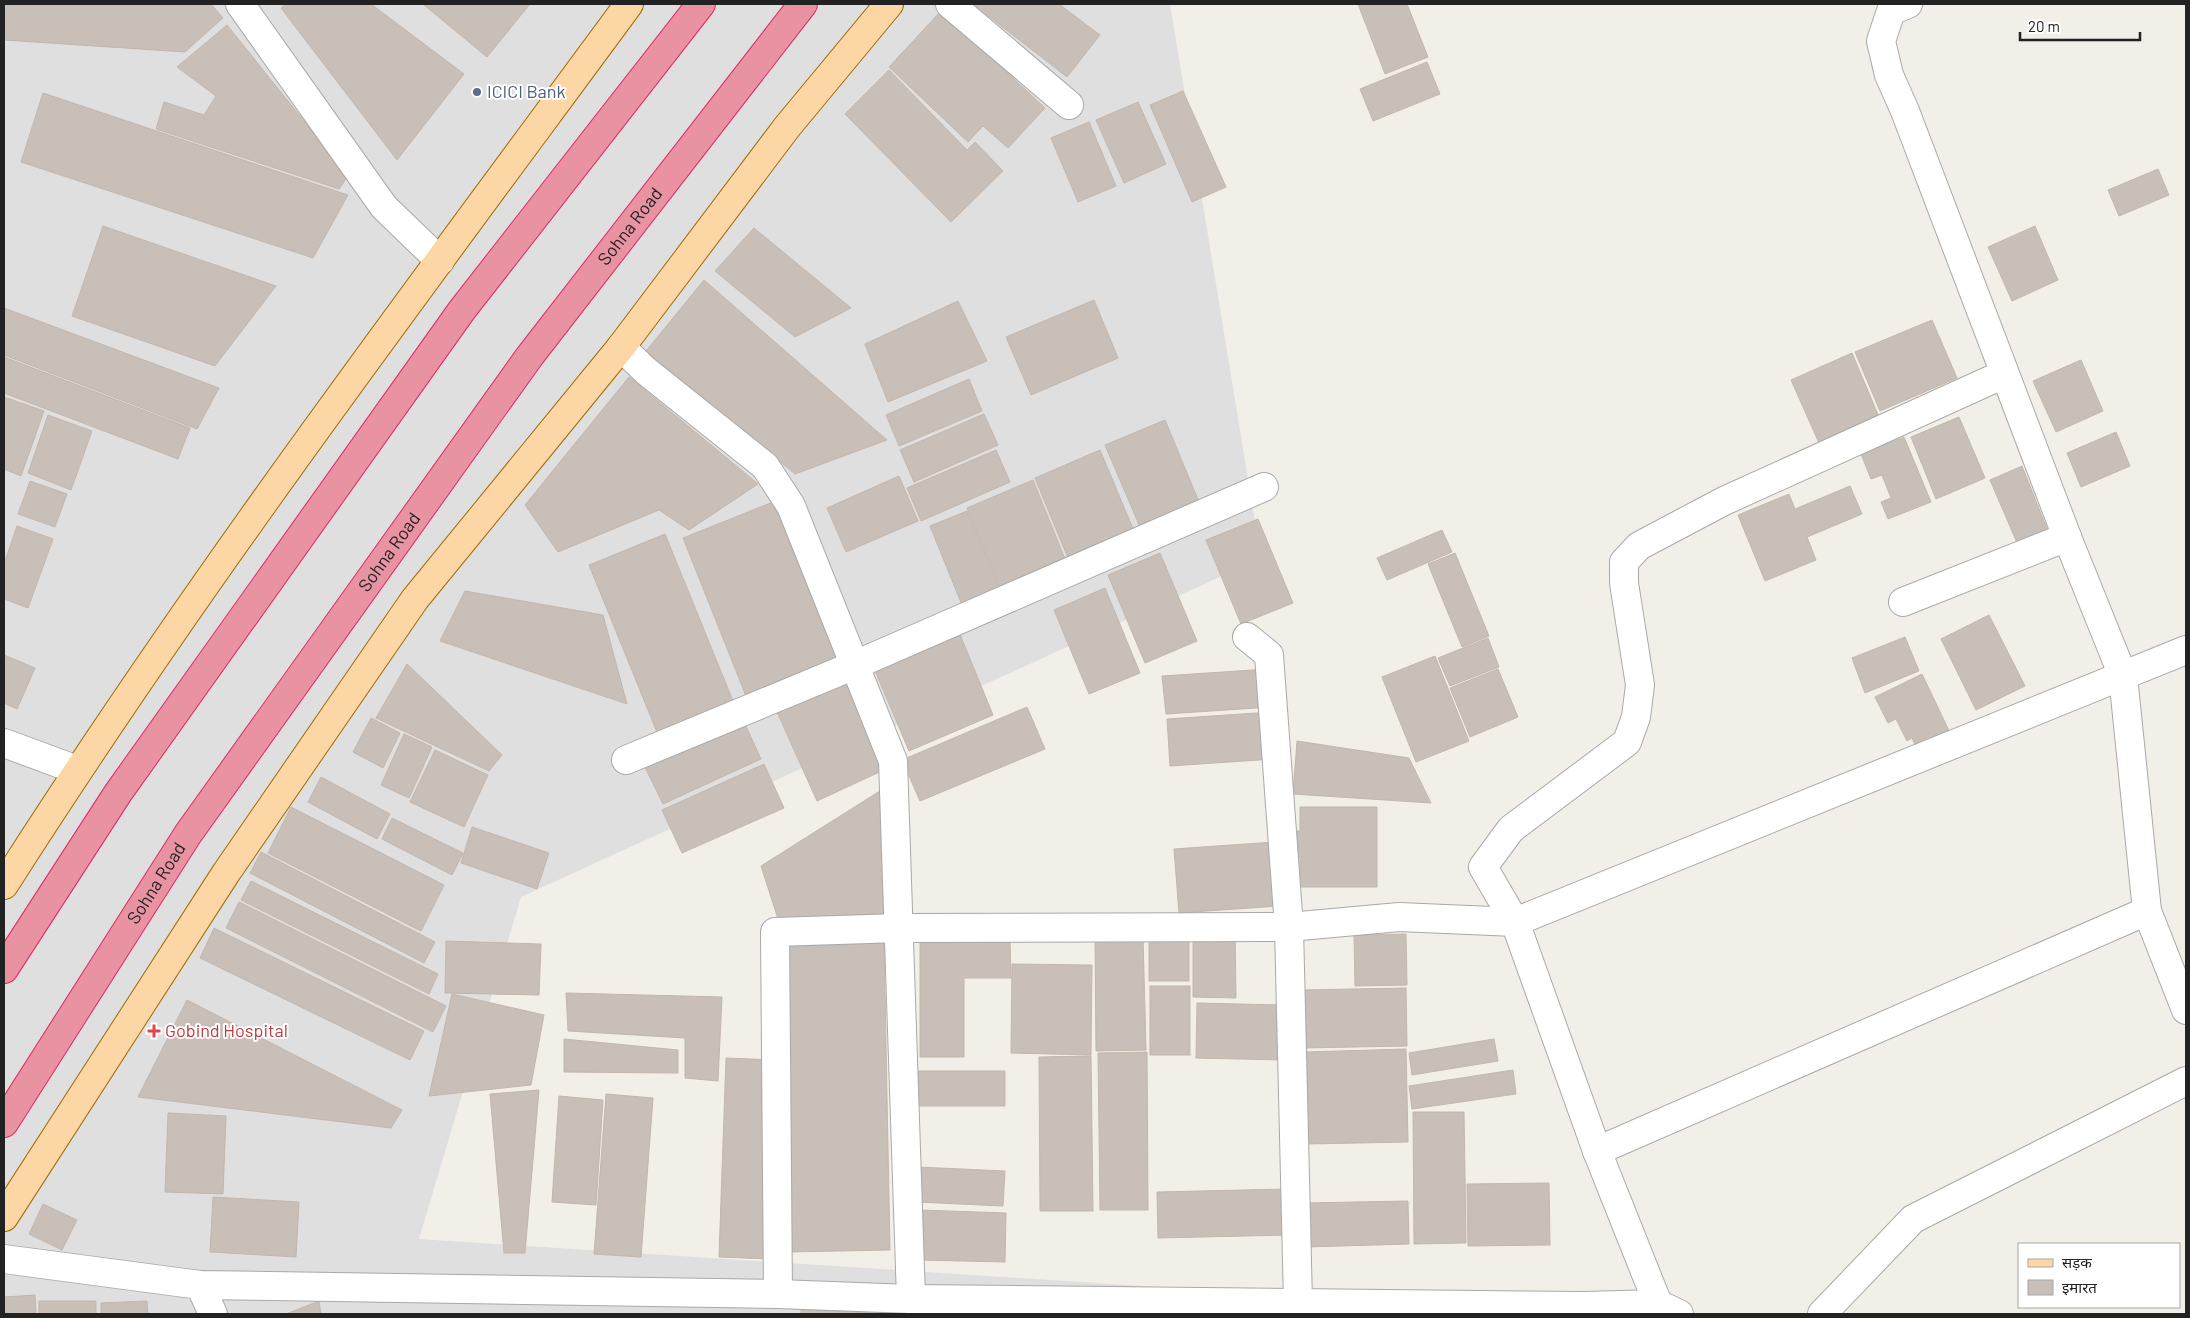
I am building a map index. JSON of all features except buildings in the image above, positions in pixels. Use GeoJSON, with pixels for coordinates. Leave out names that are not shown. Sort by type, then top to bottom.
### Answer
{"type":"FeatureCollection","features":[{"type":"Feature","properties":{"kind":"highway"},"geometry":{"type":"LineString","coordinates":[[4,969],[118,793],[462,310],[701,4]]}},
{"type":"Feature","properties":{"kind":"highway","name":"Sohna Road"},"geometry":{"type":"LineString","coordinates":[[4,1123],[188,834],[530,356],[803,4]]}},
{"type":"Feature","properties":{"kind":"main road"},"geometry":{"type":"LineString","coordinates":[[4,885],[77,770],[231,550],[629,4]]}},
{"type":"Feature","properties":{"kind":"main road"},"geometry":{"type":"LineString","coordinates":[[4,1217],[226,873],[415,599],[621,347],[787,127],[888,4]]}},
{"type":"Feature","properties":{"kind":"street"},"geometry":{"type":"LineString","coordinates":[[240,4],[384,207],[440,261]]}},
{"type":"Feature","properties":{"kind":"street"},"geometry":{"type":"LineString","coordinates":[[950,4],[1069,105]]}},
{"type":"Feature","properties":{"kind":"street"},"geometry":{"type":"LineString","coordinates":[[1908,4],[1891,11],[1880,42],[1889,75],[1905,111],[2004,374],[2123,676],[2147,911],[2186,1010]]}},
{"type":"Feature","properties":{"kind":"street"},"geometry":{"type":"LineString","coordinates":[[621,347],[646,371],[764,466],[791,506],[893,761],[911,1299]]}},
{"type":"Feature","properties":{"kind":"street"},"geometry":{"type":"LineString","coordinates":[[4,1259],[200,1285],[644,1304],[778,1294],[1258,1309],[1298,1303],[1471,1310],[1668,1309],[1597,1151],[1515,922],[1482,867],[1511,828],[1627,742],[1636,717],[1640,685],[1624,583],[1624,562],[1639,546],[1724,500],[2004,374]]}},
{"type":"Feature","properties":{"kind":"street"},"geometry":{"type":"LineString","coordinates":[[626,760],[855,665],[1264,487]]}},
{"type":"Feature","properties":{"kind":"street"},"geometry":{"type":"LineString","coordinates":[[1903,602],[2067,537]]}},
{"type":"Feature","properties":{"kind":"street"},"geometry":{"type":"LineString","coordinates":[[1248,637],[1269,655],[1289,926],[1298,1303]]}},
{"type":"Feature","properties":{"kind":"street"},"geometry":{"type":"LineString","coordinates":[[778,1294],[775,932],[900,928],[1289,926],[1399,917],[1515,922],[2186,650]]}},
{"type":"Feature","properties":{"kind":"street"},"geometry":{"type":"LineString","coordinates":[[4,743],[77,770]]}},
{"type":"Feature","properties":{"kind":"street"},"geometry":{"type":"LineString","coordinates":[[1597,1151],[2147,911]]}},
{"type":"Feature","properties":{"kind":"street"},"geometry":{"type":"LineString","coordinates":[[1822,1314],[1913,1219],[2186,1081]]}},
{"type":"Feature","properties":{"kind":"street"},"geometry":{"type":"LineString","coordinates":[[200,1285],[213,1314]]}},
{"type":"Feature","properties":{"kind":"shaded area"},"geometry":{"type":"Polygon","coordinates":[[[4,4],[1170,4],[1261,558],[521,897],[419,1239],[1574,1314],[4,1314],[4,4]]]}},
{"type":"Feature","properties":{"kind":"place","name":"ICICI Bank"},"geometry":{"type":"Point","coordinates":[477,92]}},
{"type":"Feature","properties":{"kind":"place","name":"Gobind Hospital"},"geometry":{"type":"Point","coordinates":[154,1031]}}]}
